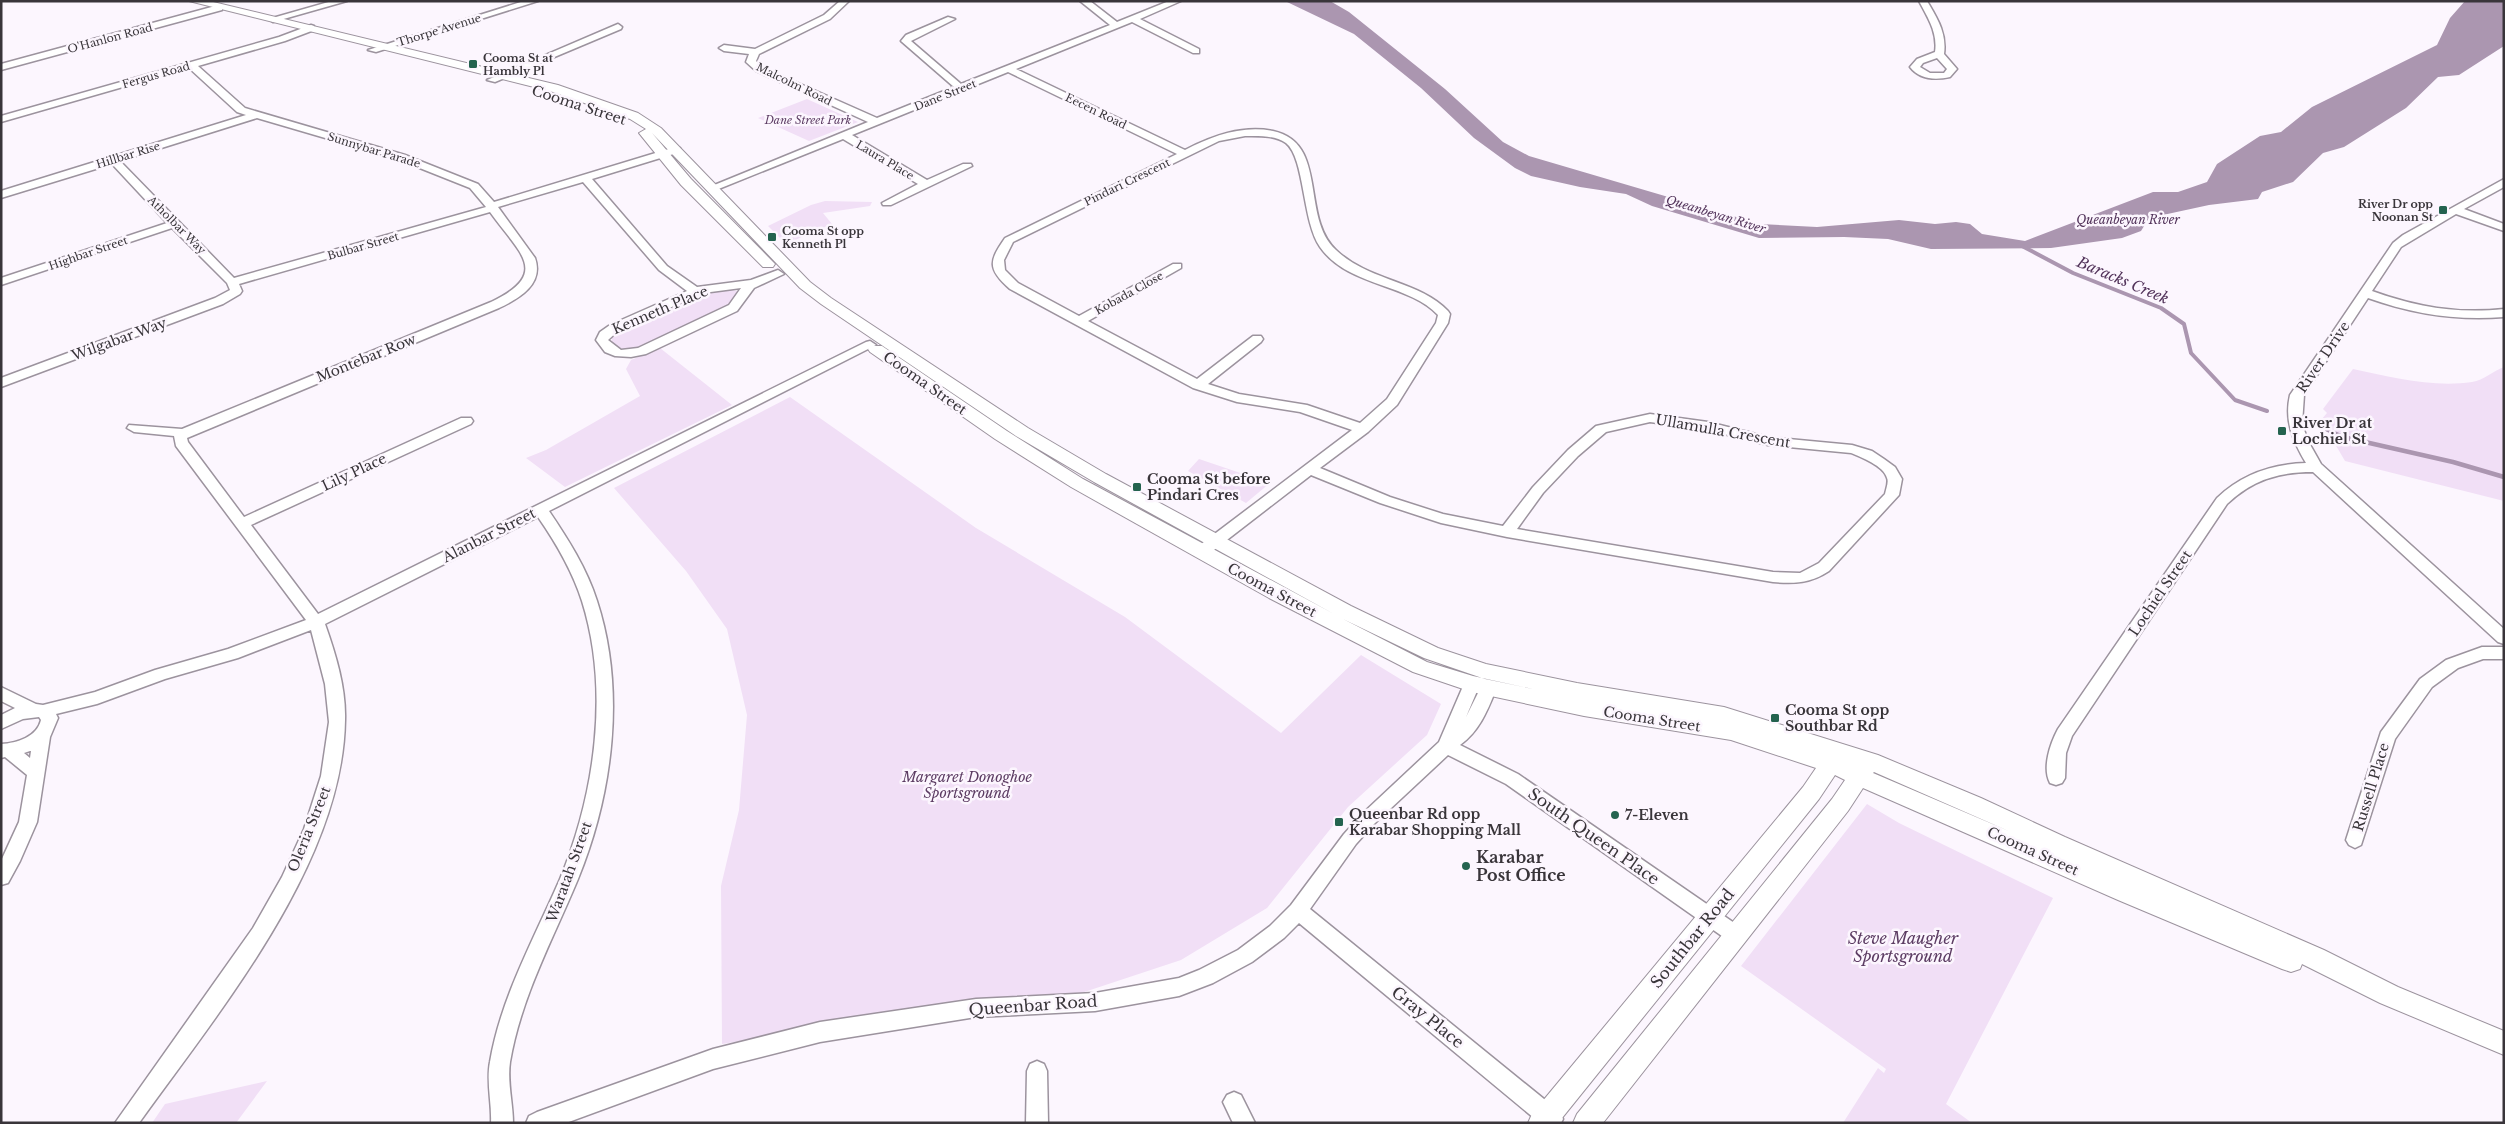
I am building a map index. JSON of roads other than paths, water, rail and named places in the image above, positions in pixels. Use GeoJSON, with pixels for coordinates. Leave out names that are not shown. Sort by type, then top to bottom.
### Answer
{"type":"FeatureCollection","features":[{"type":"Feature","properties":{"kind":"main road","name":"Cooma Street"},"geometry":{"type":"LineString","coordinates":[[194,1],[378,49],[497,77],[554,88],[634,116],[651,125],[676,150],[712,188],[784,272]]}},
{"type":"Feature","properties":{"kind":"main road","name":"Cooma Street"},"geometry":{"type":"LineString","coordinates":[[253,16],[279,20],[306,30]]}},
{"type":"Feature","properties":{"kind":"main road","name":"Cooma Street"},"geometry":{"type":"LineString","coordinates":[[497,77],[621,117],[642,130],[686,182],[722,219],[784,272],[813,292],[876,342],[1022,432],[1153,508],[1209,546],[1388,634],[1432,653],[1482,680],[1584,708],[1731,732],[1834,757],[1973,804],[2054,852],[2315,958],[2389,995],[2504,1043]]}},
{"type":"Feature","properties":{"kind":"main road"},"geometry":{"type":"LineString","coordinates":[[674,166],[693,180],[712,188],[707,197],[722,219]]}},
{"type":"Feature","properties":{"kind":"main road","name":"Southbar Road"},"geometry":{"type":"LineString","coordinates":[[1549,1120],[1834,757]]}},
{"type":"Feature","properties":{"kind":"main road"},"geometry":{"type":"LineString","coordinates":[[1586,1123],[1840,805],[1865,768]]}},
{"type":"Feature","properties":{"kind":"street"},"geometry":{"type":"LineString","coordinates":[[279,20],[343,1]]}},
{"type":"Feature","properties":{"kind":"street","name":"Thorpe Avenue"},"geometry":{"type":"LineString","coordinates":[[378,49],[534,1]]}},
{"type":"Feature","properties":{"kind":"street","name":"Malcolm Road"},"geometry":{"type":"LineString","coordinates":[[845,1],[827,17],[756,52],[751,60],[755,66],[877,122]]}},
{"type":"Feature","properties":{"kind":"street"},"geometry":{"type":"LineString","coordinates":[[1084,1],[1116,25]]}},
{"type":"Feature","properties":{"kind":"street","name":"Dane Street"},"geometry":{"type":"LineString","coordinates":[[712,188],[1177,1]]}},
{"type":"Feature","properties":{"kind":"street"},"geometry":{"type":"LineString","coordinates":[[1923,1],[1938,29],[1942,43],[1938,54]]}},
{"type":"Feature","properties":{"kind":"street","name":"O'Hanlon Road"},"geometry":{"type":"LineString","coordinates":[[1,68],[219,8]]}},
{"type":"Feature","properties":{"kind":"street"},"geometry":{"type":"LineString","coordinates":[[950,18],[906,41],[960,88]]}},
{"type":"Feature","properties":{"kind":"street"},"geometry":{"type":"LineString","coordinates":[[1132,19],[1196,51]]}},
{"type":"Feature","properties":{"kind":"street"},"geometry":{"type":"LineString","coordinates":[[497,77],[618,27]]}},
{"type":"Feature","properties":{"kind":"street","name":"Fergus Road"},"geometry":{"type":"LineString","coordinates":[[1,119],[306,30]]}},
{"type":"Feature","properties":{"kind":"street","name":"Malcolm Road"},"geometry":{"type":"LineString","coordinates":[[724,48],[756,52]]}},
{"type":"Feature","properties":{"kind":"street","name":"Sunnybar Parade"},"geometry":{"type":"LineString","coordinates":[[191,65],[241,110],[401,157],[474,186],[492,207],[533,266]]}},
{"type":"Feature","properties":{"kind":"street","name":"Eecen Road"},"geometry":{"type":"LineString","coordinates":[[1008,69],[1184,154]]}},
{"type":"Feature","properties":{"kind":"street","name":"Hillbar Rise"},"geometry":{"type":"LineString","coordinates":[[1,195],[255,115]]}},
{"type":"Feature","properties":{"kind":"street","name":"Pindari Crescent"},"geometry":{"type":"LineString","coordinates":[[1209,546],[1363,429],[1392,402],[1442,323],[1444,314],[1437,306],[1421,298],[1360,272],[1327,248],[1314,226],[1308,183],[1298,153],[1295,146],[1282,137],[1236,133],[1215,139],[1009,240],[1002,252],[997,269],[1014,286],[1198,385],[1237,398],[1302,408],[1363,429]]}},
{"type":"Feature","properties":{"kind":"street","name":"Laura Place"},"geometry":{"type":"LineString","coordinates":[[844,135],[926,184]]}},
{"type":"Feature","properties":{"kind":"street","name":"Bulbar Street"},"geometry":{"type":"LineString","coordinates":[[234,287],[492,207],[585,176],[676,150]]}},
{"type":"Feature","properties":{"kind":"street","name":"Atholbar Way"},"geometry":{"type":"LineString","coordinates":[[114,160],[234,287]]}},
{"type":"Feature","properties":{"kind":"street","name":"Laura Place"},"geometry":{"type":"LineString","coordinates":[[887,203],[967,166]]}},
{"type":"Feature","properties":{"kind":"street"},"geometry":{"type":"LineString","coordinates":[[585,176],[663,268],[696,292]]}},
{"type":"Feature","properties":{"kind":"street","name":"River Drive"},"geometry":{"type":"LineString","coordinates":[[2504,182],[2407,237],[2397,245],[2297,394],[2294,405],[2296,431],[2316,467],[2504,638]]}},
{"type":"Feature","properties":{"kind":"street"},"geometry":{"type":"LineString","coordinates":[[2457,210],[2504,228]]}},
{"type":"Feature","properties":{"kind":"street","name":"Highbar Street"},"geometry":{"type":"LineString","coordinates":[[1,282],[174,224]]}},
{"type":"Feature","properties":{"kind":"street","name":"Montebar Row"},"geometry":{"type":"LineString","coordinates":[[183,433],[495,305],[521,290],[534,274],[533,266]]}},
{"type":"Feature","properties":{"kind":"street","name":"Kobada Close"},"geometry":{"type":"LineString","coordinates":[[1080,320],[1177,266]]}},
{"type":"Feature","properties":{"kind":"street","name":"Kenneth Place"},"geometry":{"type":"LineString","coordinates":[[753,283],[747,288],[738,304],[733,308],[642,351],[619,354],[611,350],[604,342],[602,336],[614,328],[696,292],[717,287],[753,283],[784,272]]}},
{"type":"Feature","properties":{"kind":"street","name":"Wilgabar Way"},"geometry":{"type":"LineString","coordinates":[[1,383],[219,301],[234,287]]}},
{"type":"Feature","properties":{"kind":"street"},"geometry":{"type":"LineString","coordinates":[[2366,292],[2405,307],[2444,315],[2466,316],[2504,313]]}},
{"type":"Feature","properties":{"kind":"street"},"geometry":{"type":"LineString","coordinates":[[1198,385],[1257,339]]}},
{"type":"Feature","properties":{"kind":"street","name":"Alanbar Street"},"geometry":{"type":"LineString","coordinates":[[42,720],[161,674],[263,644],[316,622],[876,342]]}},
{"type":"Feature","properties":{"kind":"street","name":"Ullamulla Crescent"},"geometry":{"type":"LineString","coordinates":[[1310,469],[1385,500],[1442,518],[1508,532],[1773,577],[1802,579],[1813,575],[1824,567],[1892,495],[1895,478],[1890,470],[1880,462],[1867,454],[1852,449],[1768,441],[1708,426],[1650,418],[1601,429],[1573,452],[1508,532]]}},
{"type":"Feature","properties":{"kind":"street","name":"Lily Place"},"geometry":{"type":"LineString","coordinates":[[241,524],[466,421]]}},
{"type":"Feature","properties":{"kind":"street"},"geometry":{"type":"LineString","coordinates":[[134,428],[183,433]]}},
{"type":"Feature","properties":{"kind":"street","name":"Oleria Street"},"geometry":{"type":"LineString","coordinates":[[126,1123],[246,955],[305,849],[328,785],[337,721],[328,655],[316,622],[181,443],[180,438],[183,433]]}},
{"type":"Feature","properties":{"kind":"street","name":"Lochiel Street"},"geometry":{"type":"LineString","coordinates":[[2056,778],[2057,753],[2064,734],[2222,501],[2240,484],[2258,475],[2287,468],[2316,467]]}},
{"type":"Feature","properties":{"kind":"street","name":"Waratah Street"},"geometry":{"type":"LineString","coordinates":[[502,1123],[499,1065],[515,1002],[548,930],[576,859],[595,795],[606,723],[606,671],[596,622],[582,578],[561,538],[540,509]]}},
{"type":"Feature","properties":{"kind":"street","name":"Russell Place"},"geometry":{"type":"LineString","coordinates":[[2354,840],[2387,737],[2426,683],[2452,664],[2482,653],[2504,653]]}},
{"type":"Feature","properties":{"kind":"street","name":"Queenbar Road"},"geometry":{"type":"LineString","coordinates":[[537,1123],[713,1059],[820,1032],[976,1008],[1095,1002],[1179,987],[1206,977],[1244,956],[1278,932],[1298,910],[1350,839],[1368,819],[1446,746],[1462,736],[1472,724],[1482,680]]}},
{"type":"Feature","properties":{"kind":"street"},"geometry":{"type":"LineString","coordinates":[[1,693],[42,720]]}},
{"type":"Feature","properties":{"kind":"street"},"geometry":{"type":"LineString","coordinates":[[1,723],[19,714],[42,720]]}},
{"type":"Feature","properties":{"kind":"street"},"geometry":{"type":"LineString","coordinates":[[5,751],[30,743],[42,720]]}},
{"type":"Feature","properties":{"kind":"street"},"geometry":{"type":"LineString","coordinates":[[1,877],[14,856],[28,822],[42,720]]}},
{"type":"Feature","properties":{"kind":"street","name":"South Queen Place"},"geometry":{"type":"LineString","coordinates":[[1446,746],[1512,779],[1736,935]]}},
{"type":"Feature","properties":{"kind":"street"},"geometry":{"type":"LineString","coordinates":[[5,751],[35,772]]}},
{"type":"Feature","properties":{"kind":"street","name":"Gray Place"},"geometry":{"type":"LineString","coordinates":[[1298,910],[1549,1120]]}},
{"type":"Feature","properties":{"kind":"street"},"geometry":{"type":"LineString","coordinates":[[1037,1071],[1037,1123]]}},
{"type":"Feature","properties":{"kind":"street"},"geometry":{"type":"LineString","coordinates":[[1234,1102],[1244,1123]]}},
{"type":"Feature","properties":{"kind":"water","name":"Queanbeyan River"},"geometry":{"type":"Polygon","coordinates":[[[1285,1],[1330,1],[1349,12],[1445,89],[1503,142],[1529,156],[1760,224],[1817,227],[1899,220],[1935,224],[1956,222],[1970,224],[1982,234],[2025,241],[2153,192],[2178,192],[2207,182],[2217,164],[2260,136],[2281,132],[2312,107],[2437,45],[2450,18],[2465,1],[2504,1],[2504,46],[2459,75],[2438,77],[2406,108],[2344,147],[2323,153],[2293,182],[2262,192],[2258,199],[2209,205],[2149,218],[2141,231],[2122,238],[2051,248],[1931,249],[1888,239],[1844,237],[1759,238],[1652,206],[1626,194],[1580,187],[1531,176],[1515,168],[1474,138],[1421,88],[1354,34],[1285,1]]]}},
{"type":"Feature","properties":{"kind":"waterway","name":"Baracks Creek"},"geometry":{"type":"LineString","coordinates":[[2022,246],[2073,273],[2161,308],[2184,324],[2191,353],[2235,400],[2267,411]]}},
{"type":"Feature","properties":{"kind":"waterway","name":"Baracks Creek"},"geometry":{"type":"LineString","coordinates":[[2316,425],[2344,437]]}},
{"type":"Feature","properties":{"kind":"waterway","name":"Baracks Creek"},"geometry":{"type":"LineString","coordinates":[[2344,437],[2453,462],[2504,477]]}},
{"type":"Feature","properties":{"kind":"place","name":"Cooma St at Hambly Pl"},"geometry":{"type":"Point","coordinates":[473,64]}},
{"type":"Feature","properties":{"kind":"place","name":"River Dr opp Noonan St"},"geometry":{"type":"Point","coordinates":[2443,210]}},
{"type":"Feature","properties":{"kind":"place","name":"Cooma St opp Kenneth Pl"},"geometry":{"type":"Point","coordinates":[772,237]}},
{"type":"Feature","properties":{"kind":"place","name":"River Dr at Lochiel St"},"geometry":{"type":"Point","coordinates":[2282,431]}},
{"type":"Feature","properties":{"kind":"place","name":"Cooma St before Pindari Cres"},"geometry":{"type":"Point","coordinates":[1137,487]}},
{"type":"Feature","properties":{"kind":"place","name":"Cooma St opp Southbar Rd"},"geometry":{"type":"Point","coordinates":[1775,718]}},
{"type":"Feature","properties":{"kind":"place","name":"7-Eleven"},"geometry":{"type":"Point","coordinates":[1615,815]}},
{"type":"Feature","properties":{"kind":"place","name":"Queenbar Rd opp Karabar Shopping Mall"},"geometry":{"type":"Point","coordinates":[1339,822]}},
{"type":"Feature","properties":{"kind":"place","name":"Karabar Post Office"},"geometry":{"type":"Point","coordinates":[1466,866]}},
{"type":"Feature","properties":{"kind":"park label","name":"Dane Street Park"},"geometry":{"type":"Point","coordinates":[808,120]}},
{"type":"Feature","properties":{"kind":"park label","name":"Margaret Donoghoe Sportsground"},"geometry":{"type":"Point","coordinates":[967,786]}},
{"type":"Feature","properties":{"kind":"park label","name":"Steve Maugher Sportsground"},"geometry":{"type":"Point","coordinates":[1903,947]}}]}
